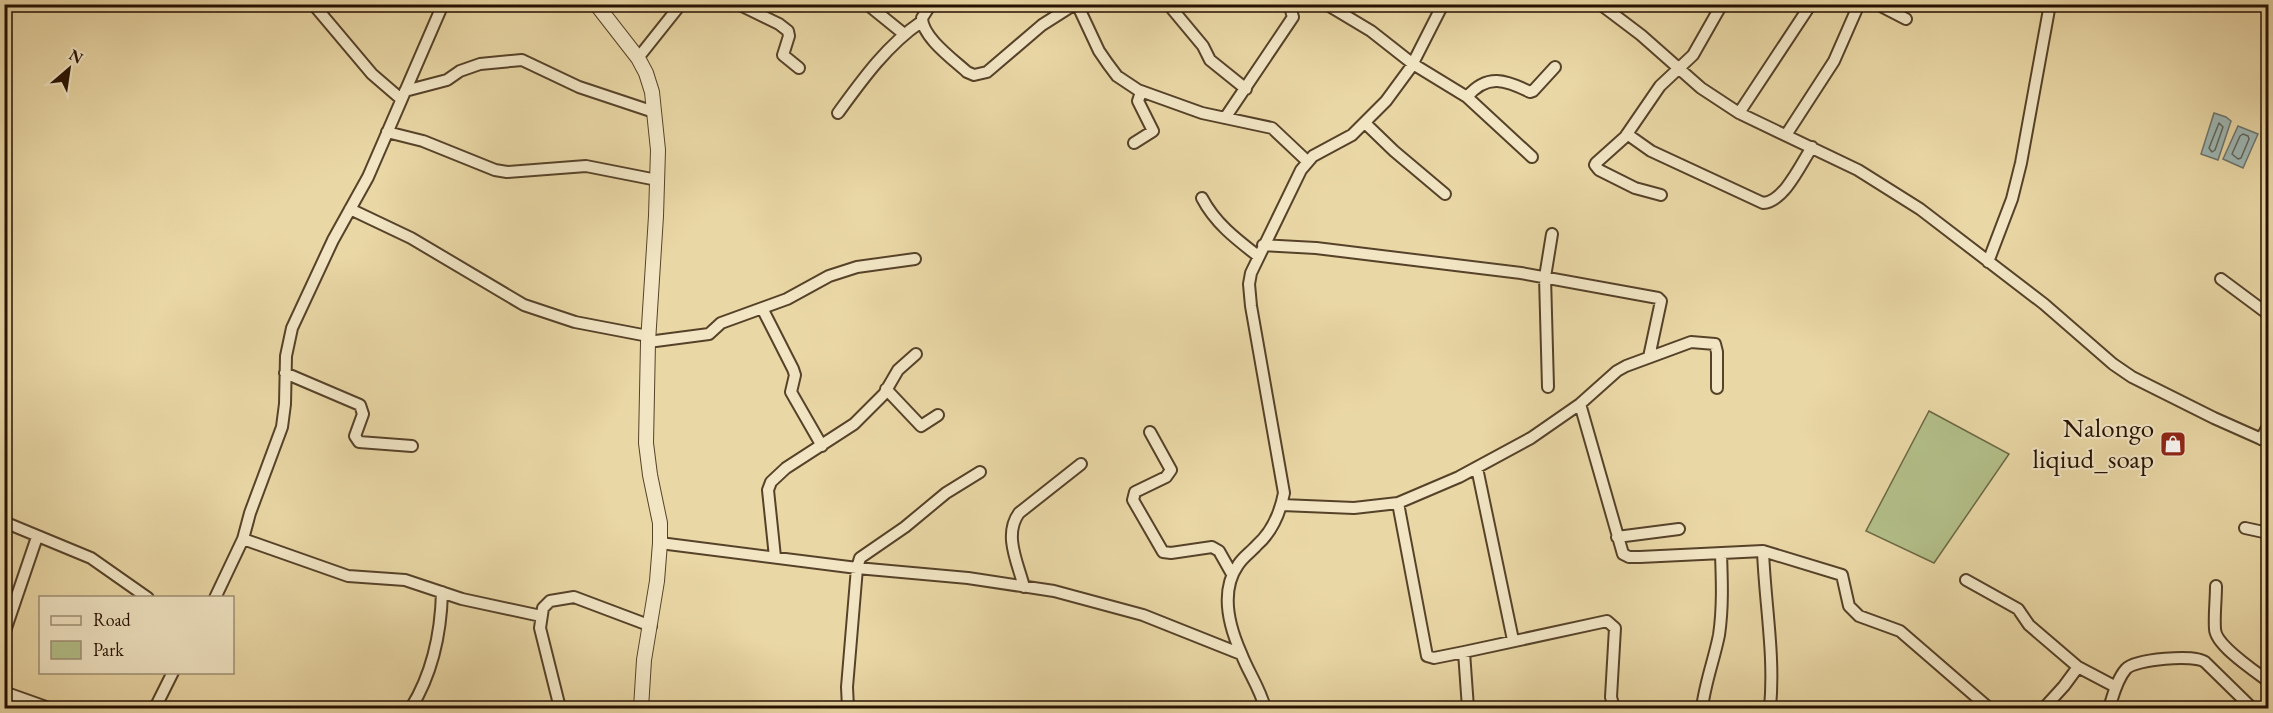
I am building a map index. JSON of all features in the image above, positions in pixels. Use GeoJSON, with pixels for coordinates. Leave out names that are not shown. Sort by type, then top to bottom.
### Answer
{"type":"FeatureCollection","features":[{"type":"Feature","properties":{"kind":"street"},"geometry":{"type":"LineString","coordinates":[[313,4],[372,74],[403,95]]}},
{"type":"Feature","properties":{"kind":"street"},"geometry":{"type":"LineString","coordinates":[[215,596],[243,539],[250,513],[282,427],[285,373],[292,328],[368,177],[442,4]]}},
{"type":"Feature","properties":{"kind":"street"},"geometry":{"type":"LineString","coordinates":[[596,4],[638,58],[646,73],[652,92],[658,150],[648,339],[646,443],[660,523],[660,543],[651,626],[644,660],[641,708]]}},
{"type":"Feature","properties":{"kind":"street"},"geometry":{"type":"LineString","coordinates":[[638,58],[681,4]]}},
{"type":"Feature","properties":{"kind":"street"},"geometry":{"type":"LineString","coordinates":[[738,4],[785,28],[789,36],[783,56],[799,68]]}},
{"type":"Feature","properties":{"kind":"street"},"geometry":{"type":"LineString","coordinates":[[867,4],[904,34]]}},
{"type":"Feature","properties":{"kind":"street"},"geometry":{"type":"LineString","coordinates":[[838,113],[862,80],[904,34],[921,22],[923,14],[931,4]]}},
{"type":"Feature","properties":{"kind":"street"},"geometry":{"type":"LineString","coordinates":[[921,22],[932,39],[967,72],[981,75],[1042,25],[1076,4],[1099,51],[1117,76],[1142,92],[1202,113],[1272,128],[1307,161]]}},
{"type":"Feature","properties":{"kind":"street"},"geometry":{"type":"LineString","coordinates":[[1168,4],[1203,46],[1210,60],[1246,89]]}},
{"type":"Feature","properties":{"kind":"street"},"geometry":{"type":"LineString","coordinates":[[1225,118],[1293,17],[1289,4]]}},
{"type":"Feature","properties":{"kind":"street"},"geometry":{"type":"LineString","coordinates":[[1326,4],[1371,31],[1413,64],[1467,97],[1532,157]]}},
{"type":"Feature","properties":{"kind":"street"},"geometry":{"type":"LineString","coordinates":[[1265,708],[1258,687],[1241,654],[1227,602],[1228,585],[1232,574],[1239,563],[1270,531],[1277,520],[1284,493],[1283,477],[1249,295],[1249,284],[1263,245],[1307,161],[1352,135],[1386,101],[1413,64],[1443,4]]}},
{"type":"Feature","properties":{"kind":"street"},"geometry":{"type":"LineString","coordinates":[[1600,4],[1701,88],[1739,113],[1812,147],[1920,209],[2044,304],[2113,364],[2132,377],[2264,440],[2268,426]]}},
{"type":"Feature","properties":{"kind":"street"},"geometry":{"type":"LineString","coordinates":[[1661,195],[1635,188],[1595,165],[1627,135],[1660,86],[1693,55],[1722,4]]}},
{"type":"Feature","properties":{"kind":"street"},"geometry":{"type":"LineString","coordinates":[[1739,113],[1811,4]]}},
{"type":"Feature","properties":{"kind":"street"},"geometry":{"type":"LineString","coordinates":[[1786,135],[1834,61],[1859,4]]}},
{"type":"Feature","properties":{"kind":"street"},"geometry":{"type":"LineString","coordinates":[[1877,4],[1906,19]]}},
{"type":"Feature","properties":{"kind":"street"},"geometry":{"type":"LineString","coordinates":[[1988,261],[2012,199],[2021,163],[2050,4]]}},
{"type":"Feature","properties":{"kind":"street"},"geometry":{"type":"LineString","coordinates":[[403,95],[447,80],[460,71],[480,63],[522,60],[579,87],[654,112]]}},
{"type":"Feature","properties":{"kind":"street"},"geometry":{"type":"LineString","coordinates":[[1467,97],[1480,85],[1497,80],[1513,82],[1530,92],[1533,91],[1555,67]]}},
{"type":"Feature","properties":{"kind":"street"},"geometry":{"type":"LineString","coordinates":[[1134,143],[1153,131],[1138,101],[1142,92]]}},
{"type":"Feature","properties":{"kind":"street"},"geometry":{"type":"LineString","coordinates":[[1365,123],[1445,194]]}},
{"type":"Feature","properties":{"kind":"street"},"geometry":{"type":"LineString","coordinates":[[387,132],[423,141],[495,170],[507,172],[586,166],[657,180]]}},
{"type":"Feature","properties":{"kind":"street"},"geometry":{"type":"LineString","coordinates":[[1627,135],[1651,151],[1763,203],[1774,200],[1782,194],[1812,147]]}},
{"type":"Feature","properties":{"kind":"street"},"geometry":{"type":"LineString","coordinates":[[1202,198],[1209,213],[1258,256]]}},
{"type":"Feature","properties":{"kind":"street"},"geometry":{"type":"LineString","coordinates":[[350,209],[411,238],[524,305],[575,322],[648,339],[709,334],[721,323],[787,299],[830,276],[856,267],[915,259]]}},
{"type":"Feature","properties":{"kind":"street"},"geometry":{"type":"LineString","coordinates":[[1548,387],[1545,277],[1552,234]]}},
{"type":"Feature","properties":{"kind":"street"},"geometry":{"type":"LineString","coordinates":[[1263,245],[1316,248],[1545,277],[1660,299],[1649,357]]}},
{"type":"Feature","properties":{"kind":"street"},"geometry":{"type":"LineString","coordinates":[[2221,279],[2268,314]]}},
{"type":"Feature","properties":{"kind":"street"},"geometry":{"type":"LineString","coordinates":[[763,309],[793,369],[795,375],[791,392],[822,446]]}},
{"type":"Feature","properties":{"kind":"street"},"geometry":{"type":"LineString","coordinates":[[1282,505],[1354,508],[1398,503],[1477,468],[1531,438],[1580,404],[1617,371],[1691,342],[1715,344],[1717,388]]}},
{"type":"Feature","properties":{"kind":"street"},"geometry":{"type":"LineString","coordinates":[[775,557],[769,485],[786,468],[854,423],[886,389],[898,370],[916,354]]}},
{"type":"Feature","properties":{"kind":"street"},"geometry":{"type":"LineString","coordinates":[[285,373],[360,405],[363,414],[355,436],[359,441],[412,446]]}},
{"type":"Feature","properties":{"kind":"street"},"geometry":{"type":"LineString","coordinates":[[886,389],[921,426],[938,416]]}},
{"type":"Feature","properties":{"kind":"street"},"geometry":{"type":"LineString","coordinates":[[1580,404],[1623,554],[1629,557],[1763,551],[1842,575],[1849,606],[1859,616],[1900,631],[1989,708]]}},
{"type":"Feature","properties":{"kind":"street"},"geometry":{"type":"LineString","coordinates":[[1150,432],[1171,470],[1166,477],[1135,492],[1133,500],[1136,506],[1163,552],[1171,553],[1212,547],[1219,551],[1232,574]]}},
{"type":"Feature","properties":{"kind":"street"},"geometry":{"type":"LineString","coordinates":[[1024,587],[1010,533],[1013,521],[1018,513],[1081,464]]}},
{"type":"Feature","properties":{"kind":"street"},"geometry":{"type":"LineString","coordinates":[[1477,468],[1513,640]]}},
{"type":"Feature","properties":{"kind":"street"},"geometry":{"type":"LineString","coordinates":[[848,708],[847,687],[857,568],[860,558],[905,527],[946,493],[980,472]]}},
{"type":"Feature","properties":{"kind":"street"},"geometry":{"type":"LineString","coordinates":[[1398,503],[1427,656],[1434,658],[1513,640],[1611,622],[1615,628],[1611,697],[1614,708]]}},
{"type":"Feature","properties":{"kind":"street"},"geometry":{"type":"LineString","coordinates":[[4,522],[91,558],[147,596]]}},
{"type":"Feature","properties":{"kind":"street"},"geometry":{"type":"LineString","coordinates":[[2245,528],[2268,533]]}},
{"type":"Feature","properties":{"kind":"street"},"geometry":{"type":"LineString","coordinates":[[1617,537],[1679,529]]}},
{"type":"Feature","properties":{"kind":"street"},"geometry":{"type":"LineString","coordinates":[[4,634],[37,537]]}},
{"type":"Feature","properties":{"kind":"street"},"geometry":{"type":"LineString","coordinates":[[243,539],[348,576],[405,580],[462,599],[541,616]]}},
{"type":"Feature","properties":{"kind":"street"},"geometry":{"type":"LineString","coordinates":[[660,543],[857,568],[969,578],[1054,591],[1143,615],[1241,654]]}},
{"type":"Feature","properties":{"kind":"street"},"geometry":{"type":"LineString","coordinates":[[1763,551],[1773,682],[1770,708]]}},
{"type":"Feature","properties":{"kind":"street"},"geometry":{"type":"LineString","coordinates":[[1702,708],[1705,685],[1719,632],[1723,583],[1721,554]]}},
{"type":"Feature","properties":{"kind":"street"},"geometry":{"type":"LineString","coordinates":[[1966,580],[2018,609],[2029,625],[2078,667],[2116,687]]}},
{"type":"Feature","properties":{"kind":"street"},"geometry":{"type":"LineString","coordinates":[[2216,586],[2214,629],[2217,637],[2238,658],[2268,681]]}},
{"type":"Feature","properties":{"kind":"street"},"geometry":{"type":"LineString","coordinates":[[411,708],[431,663],[441,623],[442,592]]}},
{"type":"Feature","properties":{"kind":"street"},"geometry":{"type":"LineString","coordinates":[[560,708],[540,628],[543,609],[550,601],[574,597],[651,626]]}},
{"type":"Feature","properties":{"kind":"street"},"geometry":{"type":"LineString","coordinates":[[1464,652],[1468,708]]}},
{"type":"Feature","properties":{"kind":"street"},"geometry":{"type":"LineString","coordinates":[[2109,708],[2116,687],[2127,667],[2154,660],[2197,658],[2205,662],[2250,708]]}},
{"type":"Feature","properties":{"kind":"street"},"geometry":{"type":"LineString","coordinates":[[2044,708],[2078,667]]}},
{"type":"Feature","properties":{"kind":"street"},"geometry":{"type":"LineString","coordinates":[[155,708],[172,674]]}},
{"type":"Feature","properties":{"kind":"street"},"geometry":{"type":"LineString","coordinates":[[4,692],[49,708]]}},
{"type":"Feature","properties":{"kind":"green space"},"geometry":{"type":"Polygon","coordinates":[[[1929,411],[2009,454],[1934,563],[1866,531],[1929,411]]]}},
{"type":"Feature","properties":{"kind":"water"},"geometry":{"type":"Polygon","coordinates":[[[2214,113],[2231,121],[2218,160],[2201,154],[2214,113]]]}},
{"type":"Feature","properties":{"kind":"water"},"geometry":{"type":"Polygon","coordinates":[[[2238,126],[2258,134],[2243,168],[2223,159],[2238,126]]]}},
{"type":"Feature","properties":{"kind":"place","name":"Nalongo liqiud_soap"},"geometry":{"type":"Point","coordinates":[2173,444]}}]}
